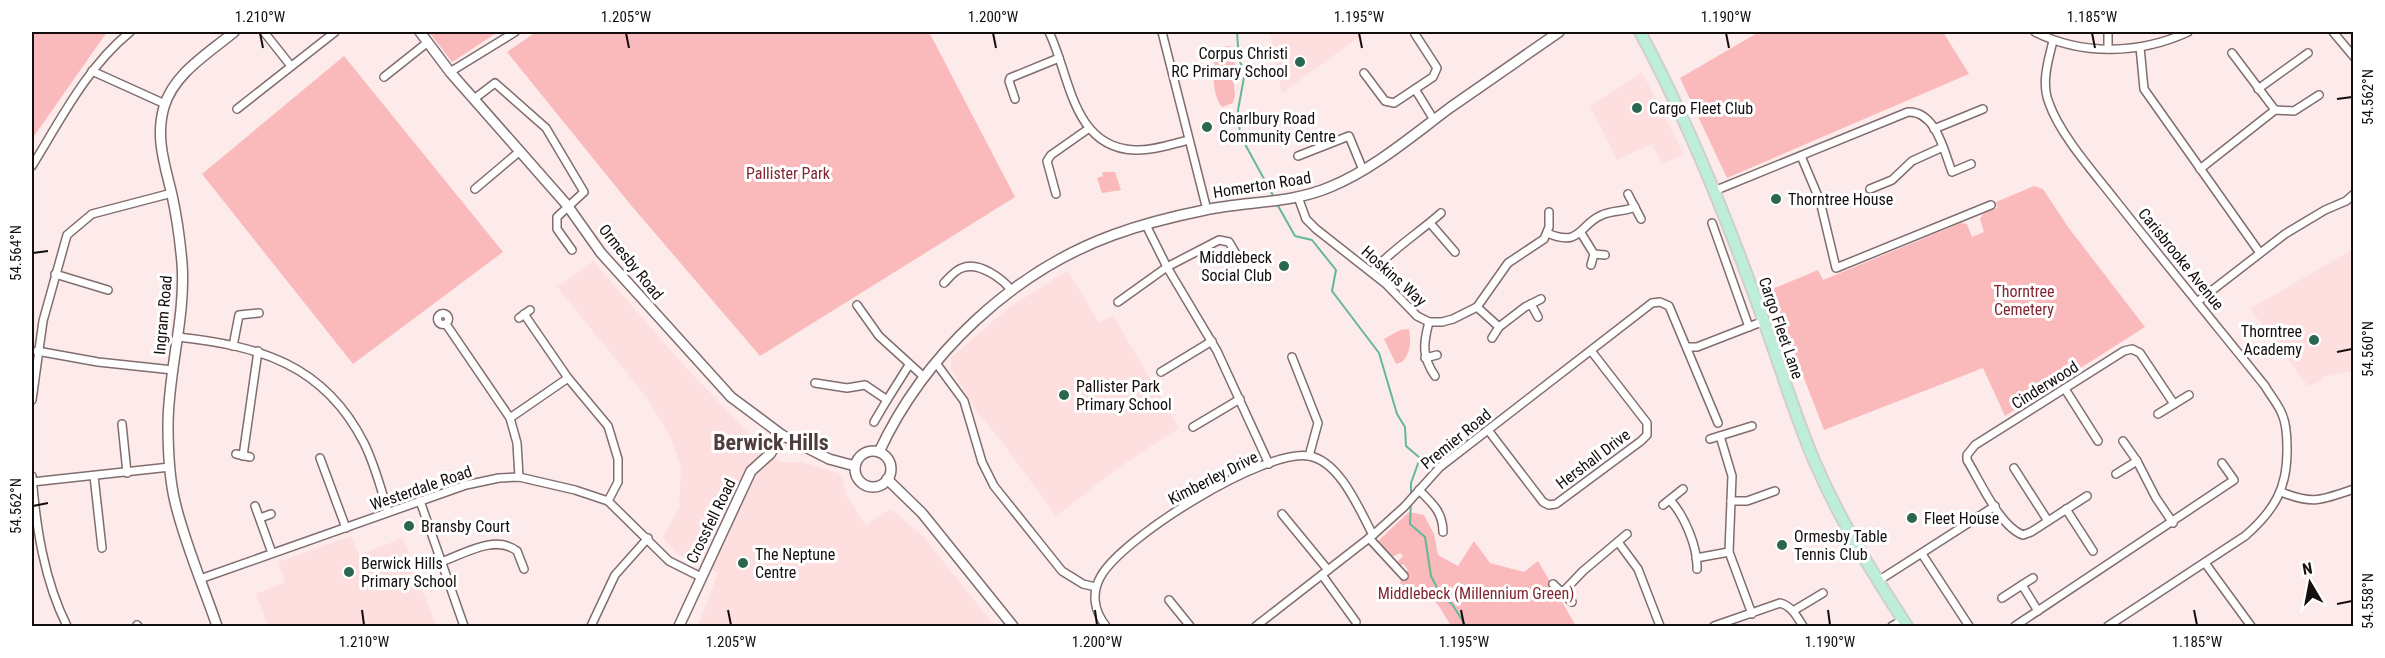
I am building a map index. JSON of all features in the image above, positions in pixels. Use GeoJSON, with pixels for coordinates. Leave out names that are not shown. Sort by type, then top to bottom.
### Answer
{"type":"FeatureCollection","features":[{"type":"Feature","properties":{"kind":"main road","name":"Cargo Fleet Lane"},"geometry":{"type":"LineString","coordinates":[[1640,32],[1665,81],[1714,191],[1816,466],[1857,547],[1905,623]]}},
{"type":"Feature","properties":{"kind":"street"},"geometry":{"type":"LineString","coordinates":[[32,166],[92,71],[112,47],[130,32]]}},
{"type":"Feature","properties":{"kind":"street","name":"Ingram Road"},"geometry":{"type":"LineString","coordinates":[[217,627],[174,501],[170,467],[168,423],[182,301],[182,265],[179,229],[160,147],[159,125],[165,104],[176,84],[192,66],[234,32]]}},
{"type":"Feature","properties":{"kind":"street"},"geometry":{"type":"LineString","coordinates":[[264,32],[291,66]]}},
{"type":"Feature","properties":{"kind":"street"},"geometry":{"type":"LineString","coordinates":[[237,109],[334,32]]}},
{"type":"Feature","properties":{"kind":"street","name":"Ormesby Road"},"geometry":{"type":"LineString","coordinates":[[420,32],[450,72],[567,205],[601,253],[689,354],[731,398],[782,435],[829,459],[855,466]]}},
{"type":"Feature","properties":{"kind":"street"},"geometry":{"type":"LineString","coordinates":[[450,72],[514,32]]}},
{"type":"Feature","properties":{"kind":"street"},"geometry":{"type":"LineString","coordinates":[[1049,32],[1076,108],[1088,129],[1117,147],[1135,150],[1189,140]]}},
{"type":"Feature","properties":{"kind":"street"},"geometry":{"type":"LineString","coordinates":[[1162,32],[1207,210]]}},
{"type":"Feature","properties":{"kind":"street","name":"Homerton Road"},"geometry":{"type":"LineString","coordinates":[[879,452],[893,422],[924,376],[976,321],[1012,291],[1045,269],[1112,236],[1146,225],[1207,210],[1298,197],[1333,186],[1363,170],[1434,120],[1545,36],[1559,32]]}},
{"type":"Feature","properties":{"kind":"street"},"geometry":{"type":"LineString","coordinates":[[2035,32],[2053,41],[2108,49],[2140,47],[2167,41],[2188,32]]}},
{"type":"Feature","properties":{"kind":"street"},"geometry":{"type":"LineString","coordinates":[[2108,32],[2108,49]]}},
{"type":"Feature","properties":{"kind":"street"},"geometry":{"type":"LineString","coordinates":[[2332,32],[2354,57]]}},
{"type":"Feature","properties":{"kind":"street"},"geometry":{"type":"LineString","coordinates":[[1364,74],[1389,104],[1433,77],[1437,68],[1415,34]]}},
{"type":"Feature","properties":{"kind":"street","name":"Carisbrooke Avenue"},"geometry":{"type":"LineString","coordinates":[[2053,41],[2045,83],[2048,102],[2056,120],[2100,179],[2265,386],[2282,414],[2287,455],[2286,474],[2281,492],[2263,520],[2245,536],[2108,627]]}},
{"type":"Feature","properties":{"kind":"street"},"geometry":{"type":"LineString","coordinates":[[384,77],[428,42]]}},
{"type":"Feature","properties":{"kind":"street"},"geometry":{"type":"LineString","coordinates":[[2140,47],[2144,89],[2260,253]]}},
{"type":"Feature","properties":{"kind":"street"},"geometry":{"type":"LineString","coordinates":[[2232,53],[2275,110],[2294,111],[2319,95]]}},
{"type":"Feature","properties":{"kind":"street"},"geometry":{"type":"LineString","coordinates":[[2258,89],[2308,53]]}},
{"type":"Feature","properties":{"kind":"street"},"geometry":{"type":"LineString","coordinates":[[1015,99],[1010,78],[1059,58]]}},
{"type":"Feature","properties":{"kind":"street"},"geometry":{"type":"LineString","coordinates":[[92,71],[165,104]]}},
{"type":"Feature","properties":{"kind":"street"},"geometry":{"type":"LineString","coordinates":[[474,99],[495,83],[546,128],[584,192],[567,205],[557,217],[557,229],[572,250]]}},
{"type":"Feature","properties":{"kind":"street"},"geometry":{"type":"LineString","coordinates":[[1415,89],[1434,120]]}},
{"type":"Feature","properties":{"kind":"street"},"geometry":{"type":"LineString","coordinates":[[1934,129],[1983,109]]}},
{"type":"Feature","properties":{"kind":"street"},"geometry":{"type":"LineString","coordinates":[[2200,169],[2271,116],[2275,110]]}},
{"type":"Feature","properties":{"kind":"street"},"geometry":{"type":"LineString","coordinates":[[1714,191],[1908,112],[1924,116],[1934,129],[1952,172],[1971,164]]}},
{"type":"Feature","properties":{"kind":"street"},"geometry":{"type":"LineString","coordinates":[[1056,194],[1047,161],[1051,155],[1088,129]]}},
{"type":"Feature","properties":{"kind":"street"},"geometry":{"type":"LineString","coordinates":[[1298,156],[1349,136],[1363,170]]}},
{"type":"Feature","properties":{"kind":"street"},"geometry":{"type":"LineString","coordinates":[[1870,189],[1892,180],[1912,161],[1943,147]]}},
{"type":"Feature","properties":{"kind":"street"},"geometry":{"type":"LineString","coordinates":[[475,189],[520,151]]}},
{"type":"Feature","properties":{"kind":"street"},"geometry":{"type":"LineString","coordinates":[[1801,156],[1820,201],[1836,268],[1991,205]]}},
{"type":"Feature","properties":{"kind":"street"},"geometry":{"type":"LineString","coordinates":[[32,400],[37,351],[55,274],[67,235],[92,214],[172,193]]}},
{"type":"Feature","properties":{"kind":"street"},"geometry":{"type":"LineString","coordinates":[[1628,194],[1641,219]]}},
{"type":"Feature","properties":{"kind":"street"},"geometry":{"type":"LineString","coordinates":[[2198,302],[2260,253],[2306,221],[2346,201],[2354,194]]}},
{"type":"Feature","properties":{"kind":"street","name":"Hoskins Way"},"geometry":{"type":"LineString","coordinates":[[1298,197],[1306,219],[1372,272],[1417,316],[1429,322],[1453,320],[1477,307],[1508,263],[1538,244],[1547,233]]}},
{"type":"Feature","properties":{"kind":"street"},"geometry":{"type":"LineString","coordinates":[[1549,212],[1547,233],[1570,238],[1581,233],[1598,217],[1635,207]]}},
{"type":"Feature","properties":{"kind":"street"},"geometry":{"type":"LineString","coordinates":[[1372,272],[1441,213]]}},
{"type":"Feature","properties":{"kind":"street"},"geometry":{"type":"LineString","coordinates":[[1430,223],[1455,252]]}},
{"type":"Feature","properties":{"kind":"street"},"geometry":{"type":"LineString","coordinates":[[1712,223],[1749,327]]}},
{"type":"Feature","properties":{"kind":"street"},"geometry":{"type":"LineString","coordinates":[[1146,225],[1167,267],[1212,341],[1269,464]]}},
{"type":"Feature","properties":{"kind":"street"},"geometry":{"type":"LineString","coordinates":[[1581,233],[1594,254],[1591,265]]}},
{"type":"Feature","properties":{"kind":"street"},"geometry":{"type":"LineString","coordinates":[[1118,302],[1167,267],[1223,239],[1231,245],[1251,279]]}},
{"type":"Feature","properties":{"kind":"street"},"geometry":{"type":"LineString","coordinates":[[1594,254],[1605,255]]}},
{"type":"Feature","properties":{"kind":"street"},"geometry":{"type":"LineString","coordinates":[[944,283],[962,267],[973,267],[999,277],[1012,291]]}},
{"type":"Feature","properties":{"kind":"street"},"geometry":{"type":"LineString","coordinates":[[55,274],[108,290]]}},
{"type":"Feature","properties":{"kind":"street"},"geometry":{"type":"LineString","coordinates":[[1492,338],[1499,327],[1541,298]]}},
{"type":"Feature","properties":{"kind":"street","name":"Premier Road"},"geometry":{"type":"LineString","coordinates":[[1256,627],[1371,537],[1404,507],[1440,467],[1592,352],[1652,303],[1660,302],[1669,306],[1684,343],[1688,347]]}},
{"type":"Feature","properties":{"kind":"street"},"geometry":{"type":"LineString","coordinates":[[1531,304],[1538,316]]}},
{"type":"Feature","properties":{"kind":"street"},"geometry":{"type":"LineString","coordinates":[[857,305],[879,336],[924,376]]}},
{"type":"Feature","properties":{"kind":"street"},"geometry":{"type":"LineString","coordinates":[[1477,307],[1499,327]]}},
{"type":"Feature","properties":{"kind":"street"},"geometry":{"type":"LineString","coordinates":[[232,345],[239,315],[259,313]]}},
{"type":"Feature","properties":{"kind":"street"},"geometry":{"type":"LineString","coordinates":[[524,314],[568,378],[608,426],[618,459],[618,482],[608,501]]}},
{"type":"Feature","properties":{"kind":"street"},"geometry":{"type":"LineString","coordinates":[[1718,423],[1690,360],[1688,347],[1696,347],[1764,321]]}},
{"type":"Feature","properties":{"kind":"street"},"geometry":{"type":"LineString","coordinates":[[1429,322],[1424,341],[1425,358],[1434,376]]}},
{"type":"Feature","properties":{"kind":"street"},"geometry":{"type":"LineString","coordinates":[[446,324],[510,418],[517,443],[519,477]]}},
{"type":"Feature","properties":{"kind":"street"},"geometry":{"type":"LineString","coordinates":[[177,337],[258,351],[279,359],[302,372],[338,404],[364,442],[388,512]]}},
{"type":"Feature","properties":{"kind":"street"},"geometry":{"type":"LineString","coordinates":[[1161,372],[1212,341]]}},
{"type":"Feature","properties":{"kind":"street","name":"Cinderwood"},"geometry":{"type":"LineString","coordinates":[[2048,520],[2023,535],[2010,528],[1967,460],[1970,449],[2124,351],[2132,349],[2140,353],[2174,404]]}},
{"type":"Feature","properties":{"kind":"street"},"geometry":{"type":"LineString","coordinates":[[37,351],[98,362],[173,369]]}},
{"type":"Feature","properties":{"kind":"street"},"geometry":{"type":"LineString","coordinates":[[243,456],[258,351]]}},
{"type":"Feature","properties":{"kind":"street","name":"Hershall Drive"},"geometry":{"type":"LineString","coordinates":[[1488,430],[1543,502],[1550,505],[1556,504],[1641,441],[1647,435],[1647,423],[1592,352]]}},
{"type":"Feature","properties":{"kind":"street"},"geometry":{"type":"LineString","coordinates":[[1425,358],[1437,355]]}},
{"type":"Feature","properties":{"kind":"street"},"geometry":{"type":"LineString","coordinates":[[1292,357],[1318,423],[1310,456],[1329,466],[1339,476],[1371,537],[1404,576]]}},
{"type":"Feature","properties":{"kind":"street"},"geometry":{"type":"LineString","coordinates":[[936,363],[964,401],[982,462],[994,486],[1062,571],[1083,584],[1096,586],[1096,609],[1106,627]]}},
{"type":"Feature","properties":{"kind":"street"},"geometry":{"type":"LineString","coordinates":[[874,422],[909,365]]}},
{"type":"Feature","properties":{"kind":"street"},"geometry":{"type":"LineString","coordinates":[[510,418],[568,378]]}},
{"type":"Feature","properties":{"kind":"street"},"geometry":{"type":"LineString","coordinates":[[815,383],[847,388],[865,385],[887,400]]}},
{"type":"Feature","properties":{"kind":"street"},"geometry":{"type":"LineString","coordinates":[[2065,389],[2098,441]]}},
{"type":"Feature","properties":{"kind":"street"},"geometry":{"type":"LineString","coordinates":[[2158,414],[2188,395]]}},
{"type":"Feature","properties":{"kind":"street"},"geometry":{"type":"LineString","coordinates":[[1193,427],[1240,399]]}},
{"type":"Feature","properties":{"kind":"street"},"geometry":{"type":"LineString","coordinates":[[122,424],[127,473]]}},
{"type":"Feature","properties":{"kind":"street"},"geometry":{"type":"LineString","coordinates":[[1710,439],[1752,426]]}},
{"type":"Feature","properties":{"kind":"street","name":"Crossfell Road"},"geometry":{"type":"LineString","coordinates":[[679,627],[751,471],[770,454],[782,435]]}},
{"type":"Feature","properties":{"kind":"street"},"geometry":{"type":"LineString","coordinates":[[1720,436],[1731,471],[1729,552],[1752,614]]}},
{"type":"Feature","properties":{"kind":"street"},"geometry":{"type":"LineString","coordinates":[[2123,441],[2173,523]]}},
{"type":"Feature","properties":{"kind":"street"},"geometry":{"type":"LineString","coordinates":[[879,452],[889,462],[890,469],[887,479],[881,485],[868,487],[857,479],[855,466],[863,455],[879,452]]}},
{"type":"Feature","properties":{"kind":"street","name":"Kimberley Drive"},"geometry":{"type":"LineString","coordinates":[[1096,586],[1104,570],[1154,525],[1212,489],[1283,459],[1310,456]]}},
{"type":"Feature","properties":{"kind":"street"},"geometry":{"type":"LineString","coordinates":[[320,458],[346,528]]}},
{"type":"Feature","properties":{"kind":"street"},"geometry":{"type":"LineString","coordinates":[[2116,474],[2136,461]]}},
{"type":"Feature","properties":{"kind":"street"},"geometry":{"type":"LineString","coordinates":[[2015,627],[2234,480],[2223,463]]}},
{"type":"Feature","properties":{"kind":"street"},"geometry":{"type":"LineString","coordinates":[[32,482],[170,467]]}},
{"type":"Feature","properties":{"kind":"street"},"geometry":{"type":"LineString","coordinates":[[2014,468],[2048,520],[2087,496]]}},
{"type":"Feature","properties":{"kind":"street"},"geometry":{"type":"LineString","coordinates":[[32,476],[39,540],[57,606],[67,627]]}},
{"type":"Feature","properties":{"kind":"street"},"geometry":{"type":"LineString","coordinates":[[94,476],[102,548]]}},
{"type":"Feature","properties":{"kind":"street","name":"Westerdale Road"},"geometry":{"type":"LineString","coordinates":[[200,579],[474,483],[519,477],[575,490],[608,501],[669,561],[701,577]]}},
{"type":"Feature","properties":{"kind":"street"},"geometry":{"type":"LineString","coordinates":[[887,479],[922,513],[1013,627]]}},
{"type":"Feature","properties":{"kind":"street"},"geometry":{"type":"LineString","coordinates":[[1663,505],[1683,489]]}},
{"type":"Feature","properties":{"kind":"street"},"geometry":{"type":"LineString","coordinates":[[2281,492],[2309,501],[2322,500],[2354,489]]}},
{"type":"Feature","properties":{"kind":"street"},"geometry":{"type":"LineString","coordinates":[[1731,501],[1747,501],[1775,490]]}},
{"type":"Feature","properties":{"kind":"street"},"geometry":{"type":"LineString","coordinates":[[1417,492],[1438,509],[1443,523],[1443,532]]}},
{"type":"Feature","properties":{"kind":"street"},"geometry":{"type":"LineString","coordinates":[[1670,500],[1681,515],[1696,558],[1697,569]]}},
{"type":"Feature","properties":{"kind":"street"},"geometry":{"type":"LineString","coordinates":[[420,501],[464,627]]}},
{"type":"Feature","properties":{"kind":"street"},"geometry":{"type":"LineString","coordinates":[[255,506],[272,553]]}},
{"type":"Feature","properties":{"kind":"street"},"geometry":{"type":"LineString","coordinates":[[1878,581],[1995,506]]}},
{"type":"Feature","properties":{"kind":"street"},"geometry":{"type":"LineString","coordinates":[[2066,509],[2093,551]]}},
{"type":"Feature","properties":{"kind":"street"},"geometry":{"type":"LineString","coordinates":[[260,518],[271,514]]}},
{"type":"Feature","properties":{"kind":"street"},"geometry":{"type":"LineString","coordinates":[[1281,514],[1325,572],[1356,622]]}},
{"type":"Feature","properties":{"kind":"street"},"geometry":{"type":"LineString","coordinates":[[1443,523],[1452,523]]}},
{"type":"Feature","properties":{"kind":"street"},"geometry":{"type":"LineString","coordinates":[[1562,593],[1627,534]]}},
{"type":"Feature","properties":{"kind":"street"},"geometry":{"type":"LineString","coordinates":[[591,627],[615,575],[648,538]]}},
{"type":"Feature","properties":{"kind":"street"},"geometry":{"type":"LineString","coordinates":[[1618,542],[1638,569],[1660,627]]}},
{"type":"Feature","properties":{"kind":"street"},"geometry":{"type":"LineString","coordinates":[[441,562],[502,543],[517,551],[525,569]]}},
{"type":"Feature","properties":{"kind":"street"},"geometry":{"type":"LineString","coordinates":[[1696,558],[1729,552]]}},
{"type":"Feature","properties":{"kind":"street"},"geometry":{"type":"LineString","coordinates":[[1922,554],[1969,627]]}},
{"type":"Feature","properties":{"kind":"street"},"geometry":{"type":"LineString","coordinates":[[2205,563],[2251,627]]}},
{"type":"Feature","properties":{"kind":"street"},"geometry":{"type":"LineString","coordinates":[[2002,598],[2033,578]]}},
{"type":"Feature","properties":{"kind":"street"},"geometry":{"type":"LineString","coordinates":[[1553,584],[1572,602]]}},
{"type":"Feature","properties":{"kind":"street"},"geometry":{"type":"LineString","coordinates":[[2022,585],[2038,611]]}},
{"type":"Feature","properties":{"kind":"street"},"geometry":{"type":"LineString","coordinates":[[1793,611],[1823,593]]}},
{"type":"Feature","properties":{"kind":"street"},"geometry":{"type":"LineString","coordinates":[[1169,600],[1190,627]]}},
{"type":"Feature","properties":{"kind":"street"},"geometry":{"type":"LineString","coordinates":[[1714,627],[1780,603],[1786,604],[1793,611],[1803,627]]}},
{"type":"Feature","properties":{"kind":"street"},"geometry":{"type":"LineString","coordinates":[[1892,627],[1905,623]]}},
{"type":"Feature","properties":{"kind":"shaded area","name":"Corpus Christi RC Primary School"},"geometry":{"type":"Polygon","coordinates":[[[1270,32],[1366,32],[1282,93],[1270,32]]]}},
{"type":"Feature","properties":{"kind":"shaded area"},"geometry":{"type":"Polygon","coordinates":[[[1642,72],[1684,154],[1662,164],[1652,144],[1617,160],[1590,106],[1642,72]]]}},
{"type":"Feature","properties":{"kind":"shaded area","name":"Thorntree Academy"},"geometry":{"type":"Polygon","coordinates":[[[2353,249],[2353,371],[2324,377],[2320,382],[2308,386],[2250,309],[2353,249]]]}},
{"type":"Feature","properties":{"kind":"shaded area"},"geometry":{"type":"Polygon","coordinates":[[[593,261],[681,362],[769,455],[781,462],[801,462],[841,474],[847,496],[866,525],[884,512],[891,510],[896,513],[924,537],[995,626],[698,626],[718,573],[677,554],[663,537],[679,508],[681,468],[671,439],[647,398],[557,287],[593,261]]]}},
{"type":"Feature","properties":{"kind":"shaded area","name":"Pallister Park Primary School"},"geometry":{"type":"Polygon","coordinates":[[[1068,270],[1099,323],[1113,315],[1179,428],[1121,466],[1056,516],[977,412],[951,369],[951,358],[1007,309],[1068,270]]]}},
{"type":"Feature","properties":{"kind":"shaded area","name":"Berwick Hills Primary School"},"geometry":{"type":"Polygon","coordinates":[[[351,536],[359,555],[403,538],[436,626],[268,626],[256,594],[285,582],[278,562],[351,536]]]}},
{"type":"Feature","properties":{"kind":"green space"},"geometry":{"type":"Polygon","coordinates":[[[32,32],[107,32],[32,139],[32,32]]]}},
{"type":"Feature","properties":{"kind":"green space"},"geometry":{"type":"Polygon","coordinates":[[[429,32],[498,32],[452,62],[429,32]]]}},
{"type":"Feature","properties":{"kind":"green space","name":"Pallister Park"},"geometry":{"type":"Polygon","coordinates":[[[536,32],[929,32],[1015,197],[760,356],[630,204],[507,52],[536,32]]]}},
{"type":"Feature","properties":{"kind":"green space"},"geometry":{"type":"Polygon","coordinates":[[[1759,32],[1943,32],[1969,74],[1727,178],[1680,78],[1759,32]]]}},
{"type":"Feature","properties":{"kind":"green space"},"geometry":{"type":"Polygon","coordinates":[[[1231,46],[1235,65],[1233,75],[1235,96],[1233,103],[1222,107],[1214,86],[1216,48],[1231,46]]]}},
{"type":"Feature","properties":{"kind":"green space"},"geometry":{"type":"Polygon","coordinates":[[[344,56],[503,252],[353,364],[202,174],[344,56]]]}},
{"type":"Feature","properties":{"kind":"green space"},"geometry":{"type":"Polygon","coordinates":[[[1102,172],[1115,172],[1121,190],[1102,193],[1097,178],[1103,176],[1102,172]]]}},
{"type":"Feature","properties":{"kind":"green space","name":"Thorntree Cemetery"},"geometry":{"type":"Polygon","coordinates":[[[2034,186],[2043,189],[2068,227],[2145,327],[2005,416],[1983,368],[1824,430],[1770,290],[1818,270],[1823,280],[1961,223],[1967,224],[1972,237],[1984,232],[1980,219],[1983,214],[1997,208],[1996,202],[2034,186]]]}},
{"type":"Feature","properties":{"kind":"green space"},"geometry":{"type":"Polygon","coordinates":[[[1409,329],[1409,351],[1402,362],[1396,364],[1384,339],[1400,330],[1409,329]]]}},
{"type":"Feature","properties":{"kind":"green space","name":"Middlebeck (Millennium Green)"},"geometry":{"type":"Polygon","coordinates":[[[1409,512],[1424,515],[1434,534],[1438,555],[1458,566],[1474,541],[1490,563],[1524,572],[1538,561],[1576,626],[1451,626],[1435,602],[1423,592],[1406,590],[1395,594],[1400,586],[1401,578],[1404,581],[1408,577],[1405,573],[1408,570],[1403,564],[1399,566],[1398,561],[1403,556],[1400,553],[1390,556],[1380,546],[1379,540],[1409,512]]]}},
{"type":"Feature","properties":{"kind":"waterway"},"geometry":{"type":"LineString","coordinates":[[1237,32],[1239,60],[1245,72],[1238,110],[1240,135],[1275,199]]}},
{"type":"Feature","properties":{"kind":"waterway"},"geometry":{"type":"LineString","coordinates":[[1277,204],[1295,236],[1312,240],[1336,270],[1332,291],[1379,353],[1397,414],[1405,427],[1406,446],[1420,458],[1411,483],[1411,496]]}},
{"type":"Feature","properties":{"kind":"waterway"},"geometry":{"type":"LineString","coordinates":[[1411,502],[1410,524],[1425,537],[1431,576],[1442,597],[1452,604],[1466,626]]}},
{"type":"Feature","properties":{"kind":"place","name":"Corpus Christi RC Primary School"},"geometry":{"type":"Point","coordinates":[1300,62]}},
{"type":"Feature","properties":{"kind":"place","name":"Cargo Fleet Club"},"geometry":{"type":"Point","coordinates":[1637,108]}},
{"type":"Feature","properties":{"kind":"place","name":"Charlbury Road Community Centre"},"geometry":{"type":"Point","coordinates":[1207,127]}},
{"type":"Feature","properties":{"kind":"place","name":"Thorntree House"},"geometry":{"type":"Point","coordinates":[1776,199]}},
{"type":"Feature","properties":{"kind":"place","name":"Middlebeck Social Club"},"geometry":{"type":"Point","coordinates":[1284,266]}},
{"type":"Feature","properties":{"kind":"place","name":"Thorntree Academy"},"geometry":{"type":"Point","coordinates":[2314,340]}},
{"type":"Feature","properties":{"kind":"place","name":"Pallister Park Primary School"},"geometry":{"type":"Point","coordinates":[1064,395]}},
{"type":"Feature","properties":{"kind":"place","name":"Fleet House"},"geometry":{"type":"Point","coordinates":[1912,518]}},
{"type":"Feature","properties":{"kind":"place","name":"Bransby Court"},"geometry":{"type":"Point","coordinates":[409,526]}},
{"type":"Feature","properties":{"kind":"place","name":"Ormesby Table Tennis Club"},"geometry":{"type":"Point","coordinates":[1782,545]}},
{"type":"Feature","properties":{"kind":"place","name":"The Neptune Centre"},"geometry":{"type":"Point","coordinates":[743,563]}},
{"type":"Feature","properties":{"kind":"place","name":"Berwick Hills Primary School"},"geometry":{"type":"Point","coordinates":[349,572]}},
{"type":"Feature","properties":{"kind":"district","name":"Berwick Hills"},"geometry":{"type":"Point","coordinates":[771,442]}}]}
